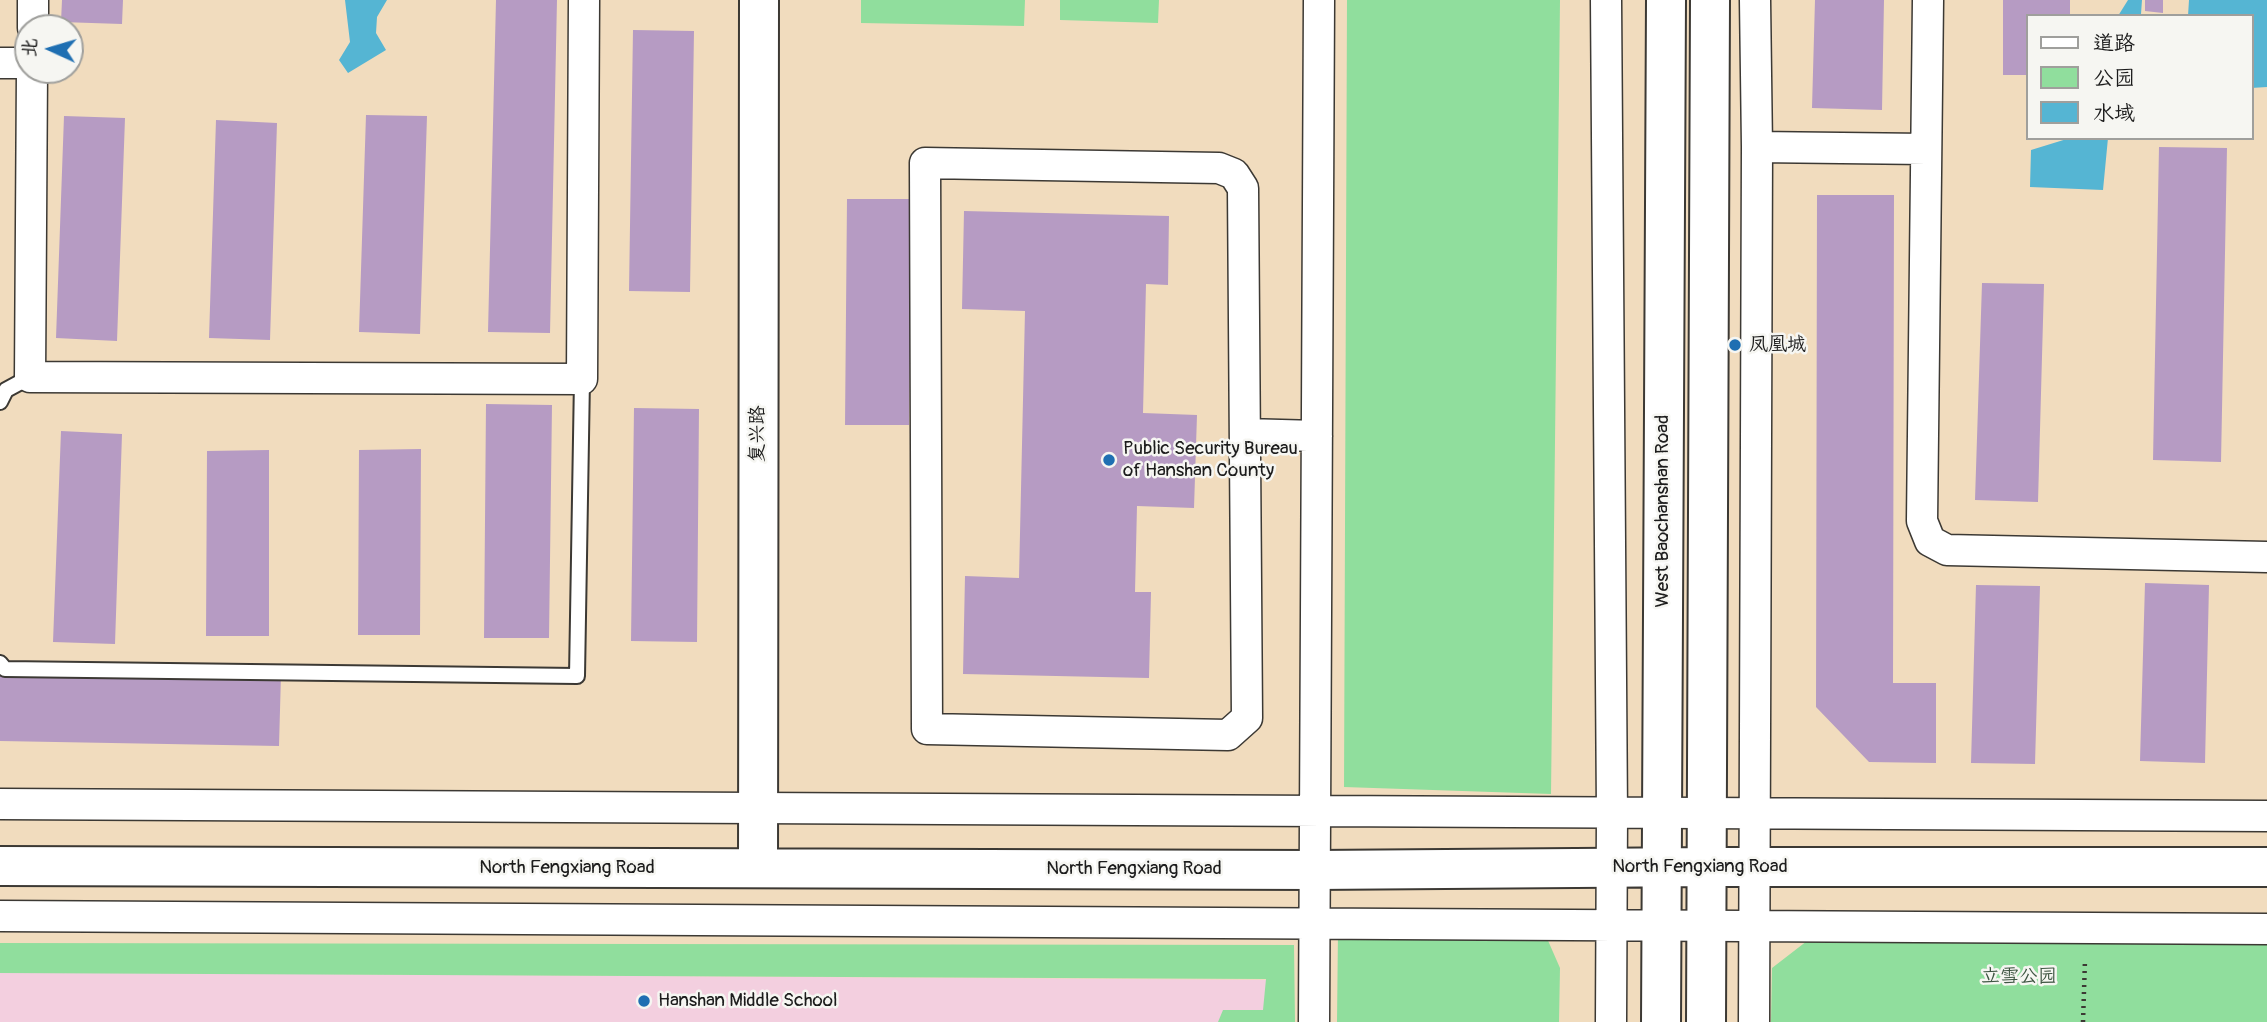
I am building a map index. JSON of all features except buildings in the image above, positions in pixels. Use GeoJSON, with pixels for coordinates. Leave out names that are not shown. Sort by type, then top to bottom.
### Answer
{"type":"FeatureCollection","features":[{"type":"Feature","properties":{"kind":"main road","name":"复兴路"},"geometry":{"type":"LineString","coordinates":[[758,868],[759,0]]}},
{"type":"Feature","properties":{"kind":"main road","name":"West Baochanshan Road"},"geometry":{"type":"LineString","coordinates":[[1661,1022],[1666,0]]}},
{"type":"Feature","properties":{"kind":"main road"},"geometry":{"type":"LineString","coordinates":[[1706,1022],[1710,0]]}},
{"type":"Feature","properties":{"kind":"main road","name":"North Fengxiang Road"},"geometry":{"type":"LineString","coordinates":[[0,866],[1315,870],[2267,867]]}},
{"type":"Feature","properties":{"kind":"street"},"geometry":{"type":"LineString","coordinates":[[32,84],[30,377],[582,379],[584,0]]}},
{"type":"Feature","properties":{"kind":"street"},"geometry":{"type":"LineString","coordinates":[[1314,1022],[1319,0]]}},
{"type":"Feature","properties":{"kind":"street"},"geometry":{"type":"LineString","coordinates":[[1606,0],[1611,1022]]}},
{"type":"Feature","properties":{"kind":"street"},"geometry":{"type":"LineString","coordinates":[[1754,1022],[1757,147],[1755,0]]}},
{"type":"Feature","properties":{"kind":"street"},"geometry":{"type":"LineString","coordinates":[[1928,0],[1922,521],[1930,541],[1947,550],[2267,557]]}},
{"type":"Feature","properties":{"kind":"street"},"geometry":{"type":"LineString","coordinates":[[1757,147],[1926,149]]}},
{"type":"Feature","properties":{"kind":"street"},"geometry":{"type":"LineString","coordinates":[[925,163],[1219,168],[1234,174],[1242,188],[1245,434],[1247,718],[1228,735],[927,729],[925,163]]}},
{"type":"Feature","properties":{"kind":"street"},"geometry":{"type":"LineString","coordinates":[[1245,434],[1317,436]]}},
{"type":"Feature","properties":{"kind":"street"},"geometry":{"type":"LineString","coordinates":[[0,804],[2267,816]]}},
{"type":"Feature","properties":{"kind":"street"},"geometry":{"type":"LineString","coordinates":[[0,916],[2267,929]]}},
{"type":"Feature","properties":{"kind":"lane"},"geometry":{"type":"LineString","coordinates":[[0,402],[6,390],[30,377]]}},
{"type":"Feature","properties":{"kind":"lane"},"geometry":{"type":"LineString","coordinates":[[0,663],[5,669],[577,676],[582,379]]}},
{"type":"Feature","properties":{"kind":"path"},"geometry":{"type":"LineString","coordinates":[[2083,1022],[2086,928]]}},
{"type":"Feature","properties":{"kind":"shaded area","name":"Hanshan Middle School"},"geometry":{"type":"Polygon","coordinates":[[[0,972],[1287,980],[1287,1022],[0,1022],[0,972]]]}},
{"type":"Feature","properties":{"kind":"green space"},"geometry":{"type":"Polygon","coordinates":[[[861,0],[1025,0],[1024,26],[861,23],[861,0]]]}},
{"type":"Feature","properties":{"kind":"green space"},"geometry":{"type":"Polygon","coordinates":[[[1060,0],[1159,0],[1158,23],[1060,20],[1060,0]]]}},
{"type":"Feature","properties":{"kind":"green space"},"geometry":{"type":"Polygon","coordinates":[[[1347,0],[1560,0],[1551,794],[1344,787],[1347,0]]]}},
{"type":"Feature","properties":{"kind":"green space"},"geometry":{"type":"Polygon","coordinates":[[[1338,931],[1546,936],[1560,968],[1559,1022],[1337,1022],[1338,931]]]}},
{"type":"Feature","properties":{"kind":"green space","name":"立雪公园"},"geometry":{"type":"Polygon","coordinates":[[[2267,933],[2267,1022],[1771,1022],[1772,968],[1816,934],[2267,933]]]}},
{"type":"Feature","properties":{"kind":"green space"},"geometry":{"type":"Polygon","coordinates":[[[0,943],[1294,945],[1295,1022],[1218,1022],[1223,1010],[1263,1010],[1266,979],[0,973],[0,943]]]}},
{"type":"Feature","properties":{"kind":"water"},"geometry":{"type":"Polygon","coordinates":[[[345,0],[387,0],[377,17],[376,33],[386,50],[348,73],[339,60],[350,42],[345,0]]]}},
{"type":"Feature","properties":{"kind":"water"},"geometry":{"type":"Polygon","coordinates":[[[2128,0],[2142,0],[2141,14],[2119,14],[2128,0]]]}},
{"type":"Feature","properties":{"kind":"water"},"geometry":{"type":"Polygon","coordinates":[[[2189,0],[2267,0],[2267,87],[2253,88],[2253,14],[2188,14],[2189,0]]]}},
{"type":"Feature","properties":{"kind":"water"},"geometry":{"type":"Polygon","coordinates":[[[2064,140],[2108,140],[2103,190],[2030,187],[2031,150],[2064,140]]]}},
{"type":"Feature","properties":{"kind":"place","name":"凤凰城"},"geometry":{"type":"Point","coordinates":[1735,345]}},
{"type":"Feature","properties":{"kind":"place","name":"Public Security Bureau of Hanshan County"},"geometry":{"type":"Point","coordinates":[1109,460]}},
{"type":"Feature","properties":{"kind":"place","name":"Hanshan Middle School"},"geometry":{"type":"Point","coordinates":[644,1001]}}]}
